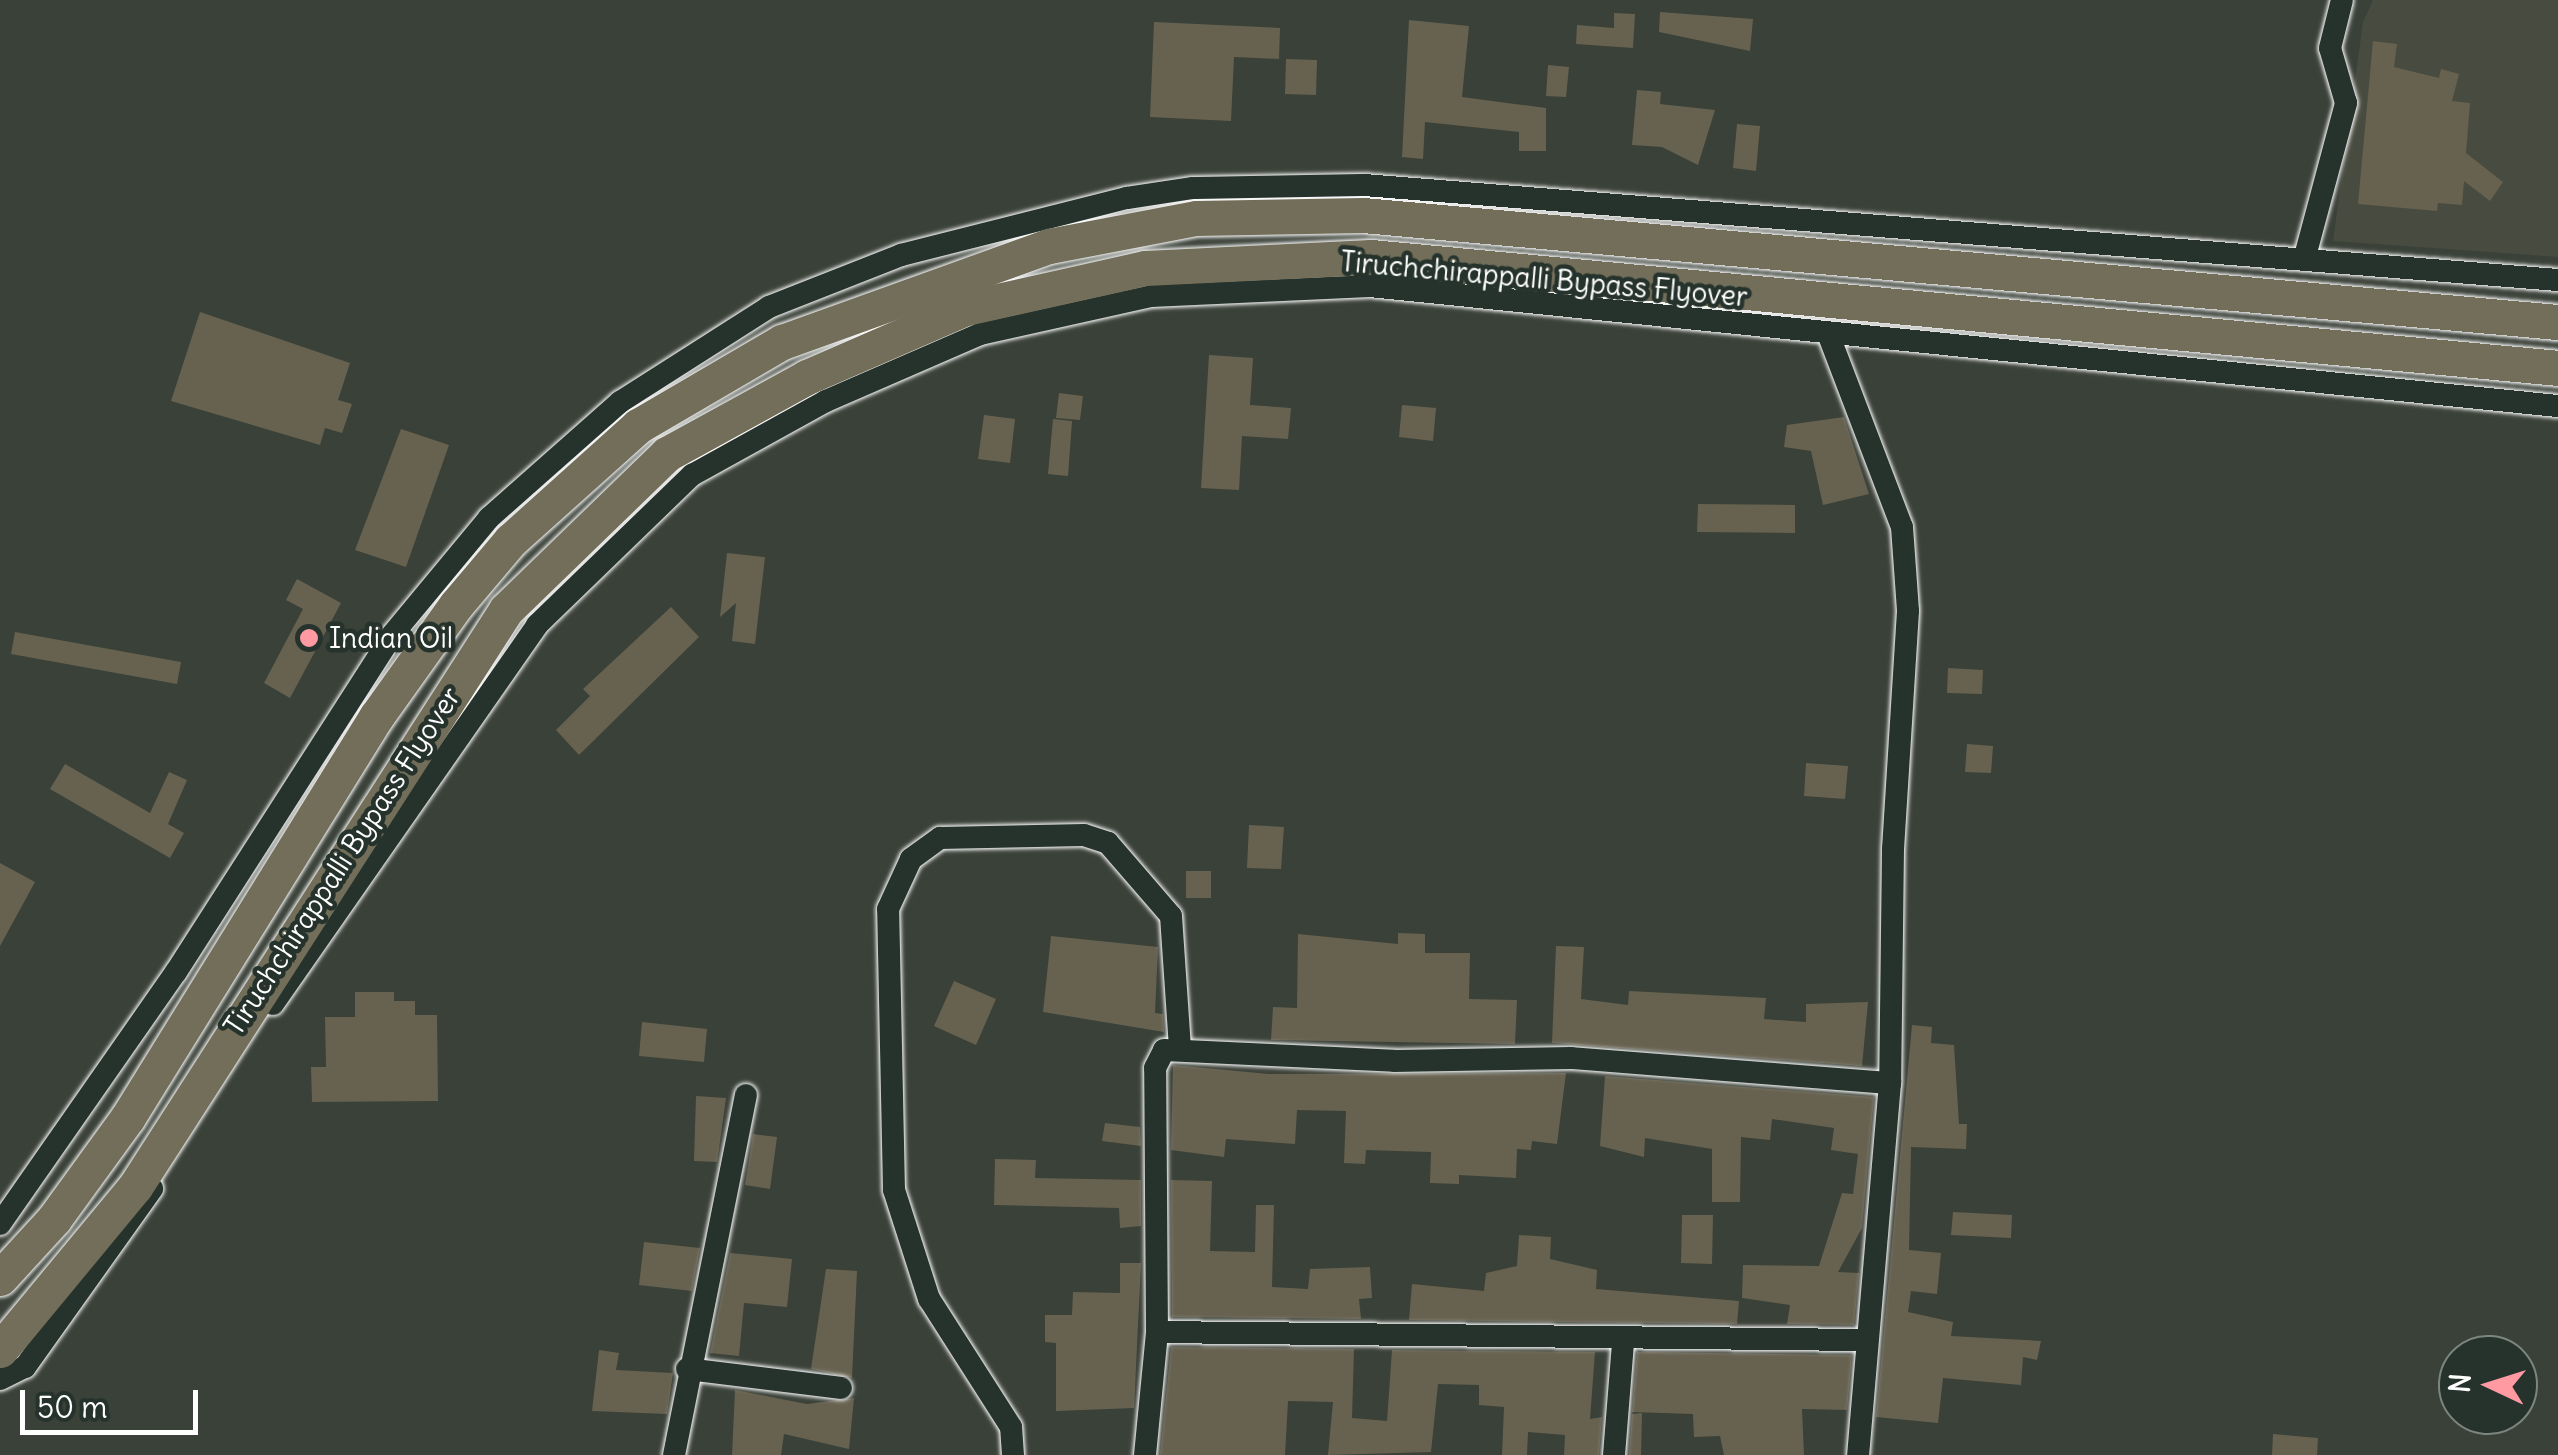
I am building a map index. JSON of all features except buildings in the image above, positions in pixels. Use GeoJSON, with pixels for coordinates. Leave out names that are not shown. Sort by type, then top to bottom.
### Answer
{"type":"FeatureCollection","features":[{"type":"Feature","properties":{"kind":"highway","name":"Tiruchchirappalli Bypass Flyover"},"geometry":{"type":"LineString","coordinates":[[0,1278],[54,1219],[128,1117],[376,717],[467,592],[511,540],[638,426],[782,342],[1049,246],[1196,218],[1363,214],[2558,322]]}},
{"type":"Feature","properties":{"kind":"highway","name":"Tiruchchirappalli Bypass Flyover"},"geometry":{"type":"LineString","coordinates":[[0,1350],[135,1187],[506,610],[667,454],[807,377],[966,308],[1145,268],[1371,257],[2558,368]]}},
{"type":"Feature","properties":{"kind":"street"},"geometry":{"type":"LineString","coordinates":[[2304,260],[2346,103],[2330,48],[2342,0]]}},
{"type":"Feature","properties":{"kind":"street"},"geometry":{"type":"LineString","coordinates":[[0,1224],[176,972],[392,635],[489,518],[620,402],[770,307],[900,255],[1041,216],[1192,188],[1364,185],[2558,280]]}},
{"type":"Feature","properties":{"kind":"street"},"geometry":{"type":"LineString","coordinates":[[0,1379],[25,1366],[85,1291],[382,837],[537,625],[692,475],[826,401],[980,334],[1152,296],[1370,286],[1829,336],[2558,406]]}},
{"type":"Feature","properties":{"kind":"street"},"geometry":{"type":"LineString","coordinates":[[1829,336],[1880,457],[1906,559],[1890,1083],[1858,1455]]}},
{"type":"Feature","properties":{"kind":"street"},"geometry":{"type":"LineString","coordinates":[[1013,1455],[1010,1427],[994,1397],[929,1299],[894,1190],[888,909],[911,858],[940,838],[1084,836],[1108,843],[1171,916],[1180,1048]]}},
{"type":"Feature","properties":{"kind":"street"},"geometry":{"type":"LineString","coordinates":[[1145,1455],[1157,1332],[1155,1068],[1164,1050],[1394,1061],[1571,1058],[1890,1083]]}},
{"type":"Feature","properties":{"kind":"street"},"geometry":{"type":"LineString","coordinates":[[674,1455],[687,1369],[746,1095]]}},
{"type":"Feature","properties":{"kind":"street"},"geometry":{"type":"LineString","coordinates":[[1157,1332],[1622,1342],[1865,1340]]}},
{"type":"Feature","properties":{"kind":"street"},"geometry":{"type":"LineString","coordinates":[[1614,1455],[1622,1342]]}},
{"type":"Feature","properties":{"kind":"street"},"geometry":{"type":"LineString","coordinates":[[687,1369],[841,1388]]}},
{"type":"Feature","properties":{"kind":"shaded area"},"geometry":{"type":"Polygon","coordinates":[[[2373,0],[2558,0],[2558,257],[2333,241],[2363,22],[2373,0]]]}},
{"type":"Feature","properties":{"kind":"place","name":"Indian Oil"},"geometry":{"type":"Point","coordinates":[309,638]}}]}
